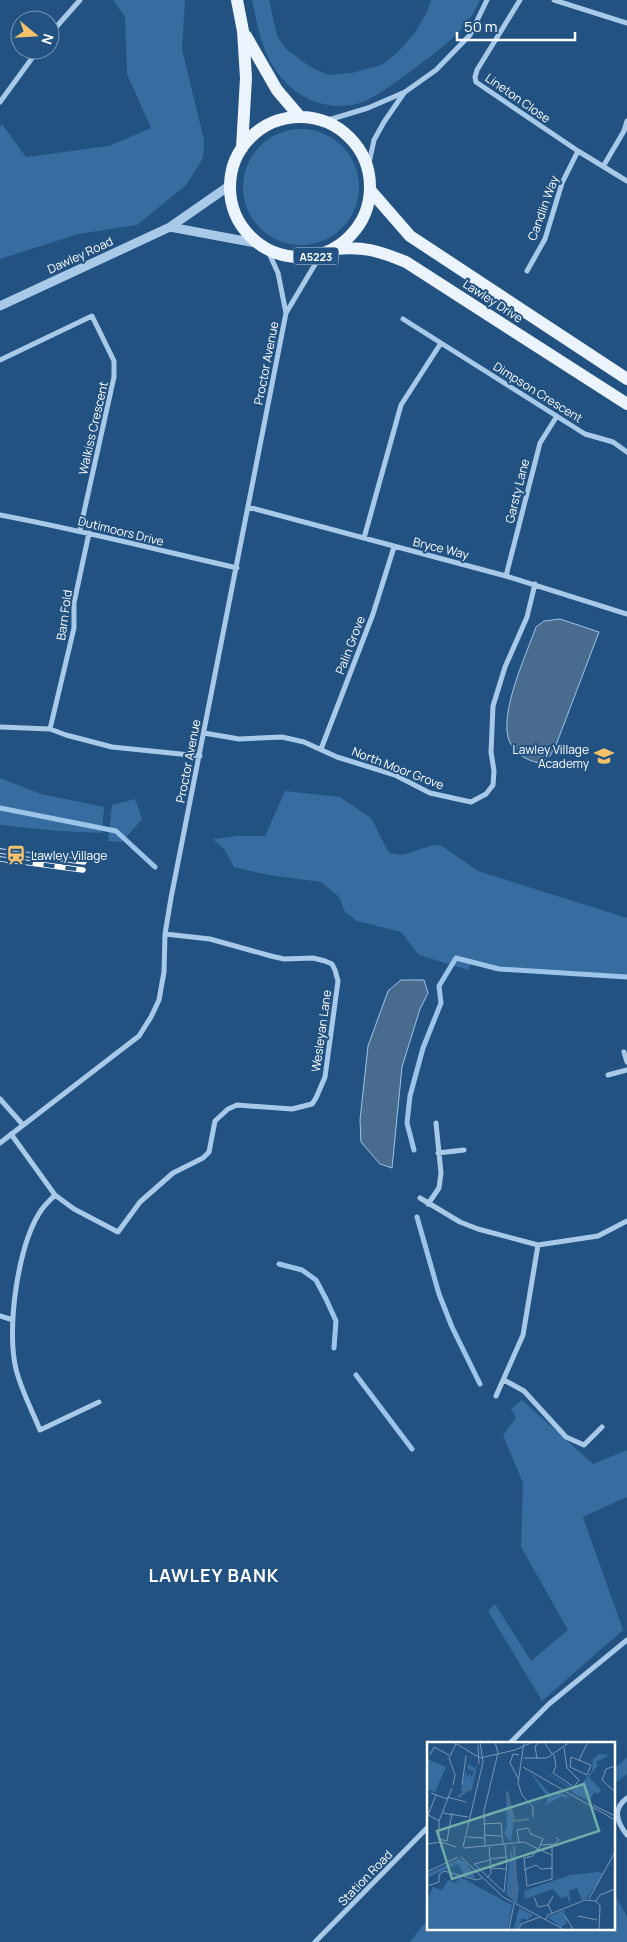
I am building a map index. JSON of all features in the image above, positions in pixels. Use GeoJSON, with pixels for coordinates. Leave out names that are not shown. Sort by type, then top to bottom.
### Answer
{"type":"FeatureCollection","features":[{"type":"Feature","properties":{"kind":"main road","name":"A5223"},"geometry":{"type":"LineString","coordinates":[[237,0],[243,31],[246,78],[242,148]]}},
{"type":"Feature","properties":{"kind":"main road","name":"A5223"},"geometry":{"type":"LineString","coordinates":[[243,31],[277,90],[300,117]]}},
{"type":"Feature","properties":{"kind":"main road","name":"A5223"},"geometry":{"type":"LineString","coordinates":[[300,117],[325,121],[340,129],[352,140],[368,168],[370,190],[365,214],[353,234],[335,249],[320,256],[306,258],[287,257],[256,243],[241,227],[232,207],[229,186],[233,166],[242,148],[253,135],[267,125],[283,119],[300,117]]}},
{"type":"Feature","properties":{"kind":"main road","name":"Lawley Drive"},"geometry":{"type":"LineString","coordinates":[[370,190],[410,236],[627,379]]}},
{"type":"Feature","properties":{"kind":"main road","name":"Lawley Drive"},"geometry":{"type":"LineString","coordinates":[[335,249],[354,247],[379,251],[406,262],[627,404]]}},
{"type":"Feature","properties":{"kind":"street"},"geometry":{"type":"LineString","coordinates":[[60,23],[80,0]]}},
{"type":"Feature","properties":{"kind":"street"},"geometry":{"type":"LineString","coordinates":[[325,121],[368,108],[405,92],[436,70],[470,36],[484,10],[487,0]]}},
{"type":"Feature","properties":{"kind":"street","name":"Lineton Close"},"geometry":{"type":"LineString","coordinates":[[520,0],[477,70],[476,82],[578,151],[604,165],[627,181]]}},
{"type":"Feature","properties":{"kind":"street"},"geometry":{"type":"LineString","coordinates":[[554,0],[627,22]]}},
{"type":"Feature","properties":{"kind":"street"},"geometry":{"type":"LineString","coordinates":[[0,102],[31,60]]}},
{"type":"Feature","properties":{"kind":"street"},"geometry":{"type":"LineString","coordinates":[[368,168],[374,140],[405,92]]}},
{"type":"Feature","properties":{"kind":"street"},"geometry":{"type":"LineString","coordinates":[[604,165],[624,131],[627,121]]}},
{"type":"Feature","properties":{"kind":"street","name":"Candlin Way"},"geometry":{"type":"LineString","coordinates":[[526,271],[545,239],[562,183],[578,151]]}},
{"type":"Feature","properties":{"kind":"street","name":"Dawley Road"},"geometry":{"type":"LineString","coordinates":[[0,306],[170,227],[229,186]]}},
{"type":"Feature","properties":{"kind":"street"},"geometry":{"type":"LineString","coordinates":[[170,227],[256,243]]}},
{"type":"Feature","properties":{"kind":"street","name":"Proctor Avenue"},"geometry":{"type":"LineString","coordinates":[[268,250],[278,273],[286,313]]}},
{"type":"Feature","properties":{"kind":"street","name":"Proctor Avenue"},"geometry":{"type":"LineString","coordinates":[[0,1143],[139,1036],[159,1000],[164,972],[165,934],[286,313],[320,256]]}},
{"type":"Feature","properties":{"kind":"street","name":"Walkiss Crescent"},"geometry":{"type":"LineString","coordinates":[[0,360],[92,316],[114,361],[114,377],[80,530]]}},
{"type":"Feature","properties":{"kind":"street","name":"Dimpson Crescent"},"geometry":{"type":"LineString","coordinates":[[403,319],[585,434],[612,442],[627,452]]}},
{"type":"Feature","properties":{"kind":"street"},"geometry":{"type":"LineString","coordinates":[[364,538],[401,404],[441,343]]}},
{"type":"Feature","properties":{"kind":"street","name":"Garsty Lane"},"geometry":{"type":"LineString","coordinates":[[506,576],[540,443],[557,416]]}},
{"type":"Feature","properties":{"kind":"street","name":"Bryce Way"},"geometry":{"type":"LineString","coordinates":[[248,507],[506,576],[627,614]]}},
{"type":"Feature","properties":{"kind":"street","name":"Dutimoors Drive"},"geometry":{"type":"LineString","coordinates":[[0,515],[80,530],[237,568]]}},
{"type":"Feature","properties":{"kind":"street","name":"Barn Fold"},"geometry":{"type":"LineString","coordinates":[[50,729],[74,628],[74,603],[89,533]]}},
{"type":"Feature","properties":{"kind":"street","name":"Palin Grove"},"geometry":{"type":"LineString","coordinates":[[321,749],[373,614],[394,547]]}},
{"type":"Feature","properties":{"kind":"street","name":"North Moor Grove"},"geometry":{"type":"LineString","coordinates":[[204,733],[239,739],[282,737],[304,742],[337,757],[395,775],[430,793],[471,802],[486,794],[493,785],[494,771],[491,752],[493,706],[506,667],[527,617],[534,584]]}},
{"type":"Feature","properties":{"kind":"street"},"geometry":{"type":"LineString","coordinates":[[0,727],[50,729],[112,747],[200,756]]}},
{"type":"Feature","properties":{"kind":"street","name":"Wesleyan Lane"},"geometry":{"type":"LineString","coordinates":[[11,1134],[55,1195],[74,1209],[118,1232],[140,1202],[174,1174],[203,1158],[209,1152],[211,1135],[216,1121],[228,1109],[237,1104],[292,1109],[312,1104],[324,1077],[338,981],[332,964],[313,958],[271,956],[210,939],[165,934]]}},
{"type":"Feature","properties":{"kind":"street"},"geometry":{"type":"LineString","coordinates":[[624,1052],[627,1062]]}},
{"type":"Feature","properties":{"kind":"street"},"geometry":{"type":"LineString","coordinates":[[608,1075],[627,1070]]}},
{"type":"Feature","properties":{"kind":"street"},"geometry":{"type":"LineString","coordinates":[[0,1099],[23,1125]]}},
{"type":"Feature","properties":{"kind":"street"},"geometry":{"type":"LineString","coordinates":[[428,1204],[439,1188],[441,1172],[436,1123]]}},
{"type":"Feature","properties":{"kind":"street"},"geometry":{"type":"LineString","coordinates":[[438,1153],[464,1150]]}},
{"type":"Feature","properties":{"kind":"street"},"geometry":{"type":"LineString","coordinates":[[55,1195],[42,1210],[33,1227],[20,1265],[13,1320],[16,1370],[40,1430],[99,1402]]}},
{"type":"Feature","properties":{"kind":"street"},"geometry":{"type":"LineString","coordinates":[[420,1198],[460,1222],[478,1229],[538,1245],[598,1236],[627,1221]]}},
{"type":"Feature","properties":{"kind":"street"},"geometry":{"type":"LineString","coordinates":[[496,1396],[523,1335],[538,1245]]}},
{"type":"Feature","properties":{"kind":"street"},"geometry":{"type":"LineString","coordinates":[[0,1316],[13,1320]]}},
{"type":"Feature","properties":{"kind":"street"},"geometry":{"type":"LineString","coordinates":[[504,1380],[524,1391],[566,1436],[584,1445],[602,1427]]}},
{"type":"Feature","properties":{"kind":"street"},"geometry":{"type":"LineString","coordinates":[[511,1742],[549,1704],[627,1640]]}},
{"type":"Feature","properties":{"kind":"street"},"geometry":{"type":"LineString","coordinates":[[627,1798],[620,1804],[616,1814],[620,1826],[627,1835]]}},
{"type":"Feature","properties":{"kind":"street","name":"Station Road"},"geometry":{"type":"LineString","coordinates":[[315,1942],[427,1828]]}},
{"type":"Feature","properties":{"kind":"shaded area"},"geometry":{"type":"Polygon","coordinates":[[[113,0],[185,0],[182,49],[204,140],[203,158],[186,185],[137,225],[78,234],[0,259],[0,127],[2,124],[26,157],[109,146],[151,128],[127,74],[125,17],[113,0]]]}},
{"type":"Feature","properties":{"kind":"shaded area"},"geometry":{"type":"Polygon","coordinates":[[[252,0],[269,0],[277,36],[286,49],[309,66],[328,75],[352,73],[381,65],[397,53],[414,34],[427,12],[431,0],[480,0],[475,11],[461,30],[434,54],[396,82],[366,101],[346,106],[332,106],[319,103],[295,91],[276,71],[266,52],[252,0]]]}},
{"type":"Feature","properties":{"kind":"shaded area"},"geometry":{"type":"Polygon","coordinates":[[[301,129],[323,133],[333,138],[342,146],[350,155],[355,165],[359,187],[355,209],[350,219],[342,228],[333,236],[323,241],[301,245],[279,241],[269,236],[260,228],[252,219],[247,209],[243,187],[247,165],[252,155],[260,146],[269,138],[279,133],[301,129]]]}},
{"type":"Feature","properties":{"kind":"shaded area"},"geometry":{"type":"Polygon","coordinates":[[[560,619],[599,632],[556,745],[550,756],[539,763],[524,757],[513,747],[508,737],[508,712],[511,697],[536,627],[544,621],[560,619]]]}},
{"type":"Feature","properties":{"kind":"shaded area"},"geometry":{"type":"Polygon","coordinates":[[[0,778],[41,794],[104,807],[102,833],[0,825],[0,778]]]}},
{"type":"Feature","properties":{"kind":"shaded area"},"geometry":{"type":"Polygon","coordinates":[[[285,791],[340,797],[371,818],[389,853],[402,855],[433,845],[442,846],[478,871],[627,918],[627,977],[499,969],[471,964],[468,970],[419,955],[401,932],[357,921],[345,912],[339,897],[321,882],[268,875],[234,867],[224,849],[213,839],[238,836],[265,836],[285,791]]]}},
{"type":"Feature","properties":{"kind":"shaded area"},"geometry":{"type":"Polygon","coordinates":[[[135,799],[142,819],[122,842],[108,841],[112,805],[135,799]]]}},
{"type":"Feature","properties":{"kind":"shaded area"},"geometry":{"type":"Polygon","coordinates":[[[401,980],[424,980],[428,993],[420,1009],[402,1067],[392,1168],[380,1164],[361,1142],[360,1120],[368,1046],[388,991],[401,980]]]}},
{"type":"Feature","properties":{"kind":"shaded area"},"geometry":{"type":"Polygon","coordinates":[[[522,1400],[593,1464],[627,1450],[627,1497],[583,1517],[623,1630],[542,1701],[488,1611],[495,1604],[531,1661],[568,1630],[521,1547],[523,1483],[503,1435],[516,1418],[511,1409],[522,1400]]]}},
{"type":"Feature","properties":{"kind":"shaded area"},"geometry":{"type":"Polygon","coordinates":[[[627,1757],[627,1774],[614,1784],[614,1769],[627,1757]]]}},
{"type":"Feature","properties":{"kind":"shaded area"},"geometry":{"type":"Polygon","coordinates":[[[614,1893],[627,1917],[627,1942],[410,1942],[427,1920],[427,1930],[614,1930],[614,1893]]]}},
{"type":"Feature","properties":{"kind":"waterway"},"geometry":{"type":"LineString","coordinates":[[0,808],[116,831],[155,867]]}},
{"type":"Feature","properties":{"kind":"waterway"},"geometry":{"type":"LineString","coordinates":[[414,1150],[407,1123],[410,1096],[423,1048],[441,1003],[439,986],[456,958],[499,969],[627,977]]}},
{"type":"Feature","properties":{"kind":"waterway"},"geometry":{"type":"LineString","coordinates":[[417,1217],[439,1294],[452,1327],[480,1384]]}},
{"type":"Feature","properties":{"kind":"waterway"},"geometry":{"type":"LineString","coordinates":[[279,1264],[302,1270],[316,1280],[336,1321],[334,1348]]}},
{"type":"Feature","properties":{"kind":"waterway"},"geometry":{"type":"LineString","coordinates":[[356,1375],[412,1449]]}},
{"type":"Feature","properties":{"kind":"railway"},"geometry":{"type":"LineString","coordinates":[[0,851],[84,862]]}},
{"type":"Feature","properties":{"kind":"railway"},"geometry":{"type":"LineString","coordinates":[[0,859],[83,870]]}},
{"type":"Feature","properties":{"kind":"place","name":"Lawley Village Academy"},"geometry":{"type":"Point","coordinates":[604,756]}},
{"type":"Feature","properties":{"kind":"place","name":"Lawley Village"},"geometry":{"type":"Point","coordinates":[16,855]}},
{"type":"Feature","properties":{"kind":"district","name":"LAWLEY BANK"},"geometry":{"type":"Point","coordinates":[214,1575]}}]}
